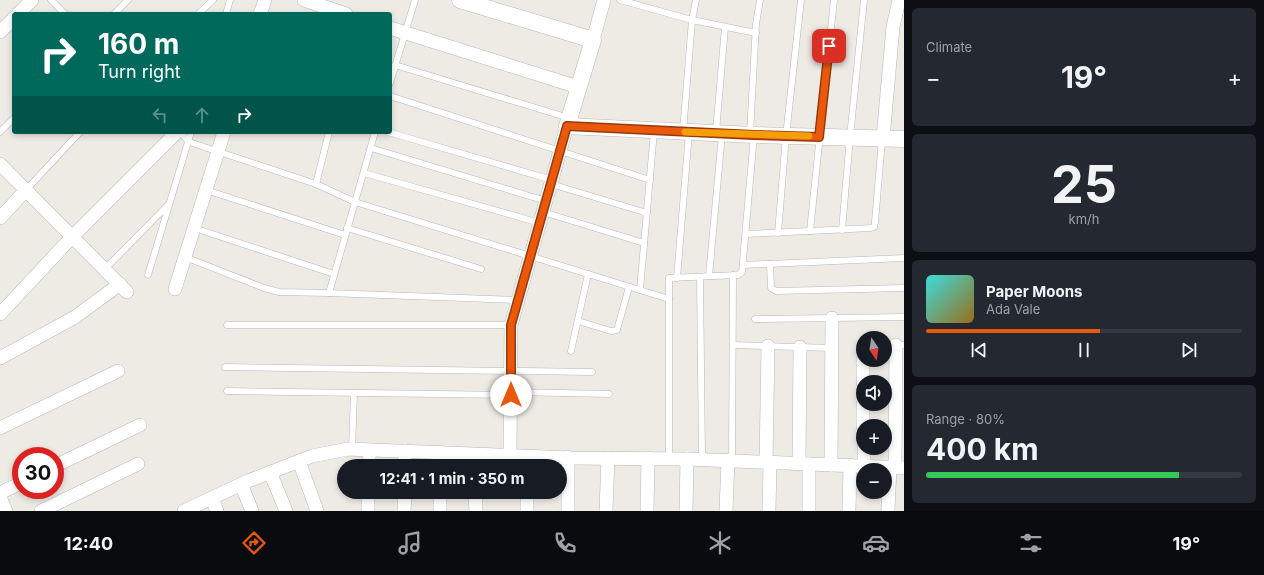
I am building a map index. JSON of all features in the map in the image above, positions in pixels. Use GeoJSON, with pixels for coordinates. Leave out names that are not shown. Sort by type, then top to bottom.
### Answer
{"type":"FeatureCollection","features":[{"type":"Feature","properties":{"kind":"street"},"geometry":{"type":"LineString","coordinates":[[20,12],[32,0]]}},
{"type":"Feature","properties":{"kind":"street"},"geometry":{"type":"LineString","coordinates":[[261,12],[265,0]]}},
{"type":"Feature","properties":{"kind":"street"},"geometry":{"type":"LineString","coordinates":[[304,0],[340,12]]}},
{"type":"Feature","properties":{"kind":"street"},"geometry":{"type":"LineString","coordinates":[[460,0],[592,40]]}},
{"type":"Feature","properties":{"kind":"street"},"geometry":{"type":"LineString","coordinates":[[510,455],[511,325],[604,0]]}},
{"type":"Feature","properties":{"kind":"street"},"geometry":{"type":"LineString","coordinates":[[883,138],[893,27],[899,0]]}},
{"type":"Feature","properties":{"kind":"street"},"geometry":{"type":"LineString","coordinates":[[0,32],[12,20]]}},
{"type":"Feature","properties":{"kind":"street"},"geometry":{"type":"LineString","coordinates":[[392,29],[578,87]]}},
{"type":"Feature","properties":{"kind":"street"},"geometry":{"type":"LineString","coordinates":[[568,122],[686,132],[904,139]]}},
{"type":"Feature","properties":{"kind":"street"},"geometry":{"type":"LineString","coordinates":[[0,314],[72,237],[174,134]]}},
{"type":"Feature","properties":{"kind":"street"},"geometry":{"type":"LineString","coordinates":[[175,289],[223,134]]}},
{"type":"Feature","properties":{"kind":"street"},"geometry":{"type":"LineString","coordinates":[[0,164],[124,288],[0,358]]}},
{"type":"Feature","properties":{"kind":"street"},"geometry":{"type":"LineString","coordinates":[[0,218],[26,190]]}},
{"type":"Feature","properties":{"kind":"street"},"geometry":{"type":"LineString","coordinates":[[831,465],[832,318]]}},
{"type":"Feature","properties":{"kind":"street"},"geometry":{"type":"LineString","coordinates":[[888,511],[896,467],[895,345]]}},
{"type":"Feature","properties":{"kind":"street"},"geometry":{"type":"LineString","coordinates":[[768,346],[769,511]]}},
{"type":"Feature","properties":{"kind":"street"},"geometry":{"type":"LineString","coordinates":[[800,347],[804,463],[809,511]]}},
{"type":"Feature","properties":{"kind":"street"},"geometry":{"type":"LineString","coordinates":[[0,428],[118,371]]}},
{"type":"Feature","properties":{"kind":"street"},"geometry":{"type":"LineString","coordinates":[[64,462],[140,425]]}},
{"type":"Feature","properties":{"kind":"street"},"geometry":{"type":"LineString","coordinates":[[185,511],[241,484],[312,456],[352,449],[440,452],[470,459]]}},
{"type":"Feature","properties":{"kind":"street"},"geometry":{"type":"LineString","coordinates":[[369,450],[369,459]]}},
{"type":"Feature","properties":{"kind":"street"},"geometry":{"type":"LineString","coordinates":[[405,451],[405,459]]}},
{"type":"Feature","properties":{"kind":"street"},"geometry":{"type":"LineString","coordinates":[[440,452],[440,459]]}},
{"type":"Feature","properties":{"kind":"street"},"geometry":{"type":"LineString","coordinates":[[481,459],[510,455],[522,459]]}},
{"type":"Feature","properties":{"kind":"street"},"geometry":{"type":"LineString","coordinates":[[548,459],[568,457],[669,458],[856,465]]}},
{"type":"Feature","properties":{"kind":"street"},"geometry":{"type":"LineString","coordinates":[[568,457],[568,511]]}},
{"type":"Feature","properties":{"kind":"street"},"geometry":{"type":"LineString","coordinates":[[606,511],[608,458]]}},
{"type":"Feature","properties":{"kind":"street"},"geometry":{"type":"LineString","coordinates":[[647,511],[648,458]]}},
{"type":"Feature","properties":{"kind":"street"},"geometry":{"type":"LineString","coordinates":[[686,511],[687,459]]}},
{"type":"Feature","properties":{"kind":"street"},"geometry":{"type":"LineString","coordinates":[[726,511],[730,460]]}},
{"type":"Feature","properties":{"kind":"street"},"geometry":{"type":"LineString","coordinates":[[299,461],[318,511]]}},
{"type":"Feature","properties":{"kind":"street"},"geometry":{"type":"LineString","coordinates":[[41,511],[138,464]]}},
{"type":"Feature","properties":{"kind":"street"},"geometry":{"type":"LineString","coordinates":[[849,511],[850,465]]}},
{"type":"Feature","properties":{"kind":"street"},"geometry":{"type":"LineString","coordinates":[[270,472],[286,511]]}},
{"type":"Feature","properties":{"kind":"street"},"geometry":{"type":"LineString","coordinates":[[241,484],[252,511]]}},
{"type":"Feature","properties":{"kind":"street"},"geometry":{"type":"LineString","coordinates":[[1,500],[12,491]]}},
{"type":"Feature","properties":{"kind":"street"},"geometry":{"type":"LineString","coordinates":[[212,498],[217,511]]}},
{"type":"Feature","properties":{"kind":"street"},"geometry":{"type":"LineString","coordinates":[[368,499],[368,511]]}},
{"type":"Feature","properties":{"kind":"street"},"geometry":{"type":"LineString","coordinates":[[404,511],[405,499]]}},
{"type":"Feature","properties":{"kind":"street"},"geometry":{"type":"LineString","coordinates":[[440,499],[440,511]]}},
{"type":"Feature","properties":{"kind":"street"},"geometry":{"type":"LineString","coordinates":[[475,499],[476,511]]}},
{"type":"Feature","properties":{"kind":"street"},"geometry":{"type":"LineString","coordinates":[[526,511],[527,499]]}},
{"type":"Feature","properties":{"kind":"lane"},"geometry":{"type":"LineString","coordinates":[[51,0],[64,12]]}},
{"type":"Feature","properties":{"kind":"lane"},"geometry":{"type":"LineString","coordinates":[[116,12],[128,0]]}},
{"type":"Feature","properties":{"kind":"lane"},"geometry":{"type":"LineString","coordinates":[[200,12],[213,0]]}},
{"type":"Feature","properties":{"kind":"lane"},"geometry":{"type":"LineString","coordinates":[[227,12],[230,0]]}},
{"type":"Feature","properties":{"kind":"lane"},"geometry":{"type":"LineString","coordinates":[[392,76],[415,0]]}},
{"type":"Feature","properties":{"kind":"lane"},"geometry":{"type":"LineString","coordinates":[[620,0],[692,20],[756,32]]}},
{"type":"Feature","properties":{"kind":"lane"},"geometry":{"type":"LineString","coordinates":[[676,278],[692,20],[696,0]]}},
{"type":"Feature","properties":{"kind":"lane"},"geometry":{"type":"LineString","coordinates":[[669,458],[669,278],[738,275],[742,272],[746,234],[752,135],[756,32],[760,0]]}},
{"type":"Feature","properties":{"kind":"lane"},"geometry":{"type":"LineString","coordinates":[[778,232],[786,136],[801,0]]}},
{"type":"Feature","properties":{"kind":"lane"},"geometry":{"type":"LineString","coordinates":[[810,231],[834,0]]}},
{"type":"Feature","properties":{"kind":"lane"},"geometry":{"type":"LineString","coordinates":[[842,230],[864,0]]}},
{"type":"Feature","properties":{"kind":"lane"},"geometry":{"type":"LineString","coordinates":[[709,276],[725,27]]}},
{"type":"Feature","properties":{"kind":"lane"},"geometry":{"type":"LineString","coordinates":[[395,65],[568,122]]}},
{"type":"Feature","properties":{"kind":"lane"},"geometry":{"type":"LineString","coordinates":[[392,97],[650,180]]}},
{"type":"Feature","properties":{"kind":"lane"},"geometry":{"type":"LineString","coordinates":[[0,132],[12,120]]}},
{"type":"Feature","properties":{"kind":"lane"},"geometry":{"type":"LineString","coordinates":[[640,290],[654,130]]}},
{"type":"Feature","properties":{"kind":"lane"},"geometry":{"type":"LineString","coordinates":[[392,133],[647,213]]}},
{"type":"Feature","properties":{"kind":"lane"},"geometry":{"type":"LineString","coordinates":[[26,190],[78,134]]}},
{"type":"Feature","properties":{"kind":"lane"},"geometry":{"type":"LineString","coordinates":[[182,134],[188,142],[316,184],[355,202],[669,299]]}},
{"type":"Feature","properties":{"kind":"lane"},"geometry":{"type":"LineString","coordinates":[[148,275],[190,134]]}},
{"type":"Feature","properties":{"kind":"lane"},"geometry":{"type":"LineString","coordinates":[[316,184],[328,134]]}},
{"type":"Feature","properties":{"kind":"lane"},"geometry":{"type":"LineString","coordinates":[[328,293],[375,134]]}},
{"type":"Feature","properties":{"kind":"lane"},"geometry":{"type":"LineString","coordinates":[[746,234],[842,230],[871,228],[875,226],[883,138]]}},
{"type":"Feature","properties":{"kind":"lane"},"geometry":{"type":"LineString","coordinates":[[371,148],[543,212],[644,243]]}},
{"type":"Feature","properties":{"kind":"lane"},"geometry":{"type":"LineString","coordinates":[[364,173],[543,212]]}},
{"type":"Feature","properties":{"kind":"lane"},"geometry":{"type":"LineString","coordinates":[[206,190],[345,235]]}},
{"type":"Feature","properties":{"kind":"lane"},"geometry":{"type":"LineString","coordinates":[[105,269],[170,202]]}},
{"type":"Feature","properties":{"kind":"lane"},"geometry":{"type":"LineString","coordinates":[[194,228],[334,274]]}},
{"type":"Feature","properties":{"kind":"lane"},"geometry":{"type":"LineString","coordinates":[[347,228],[481,269]]}},
{"type":"Feature","properties":{"kind":"lane"},"geometry":{"type":"LineString","coordinates":[[185,257],[272,291],[287,293],[328,293],[518,300]]}},
{"type":"Feature","properties":{"kind":"lane"},"geometry":{"type":"LineString","coordinates":[[743,265],[904,258]]}},
{"type":"Feature","properties":{"kind":"lane"},"geometry":{"type":"LineString","coordinates":[[770,264],[770,285],[771,288],[776,291],[904,288]]}},
{"type":"Feature","properties":{"kind":"lane"},"geometry":{"type":"LineString","coordinates":[[571,351],[588,274]]}},
{"type":"Feature","properties":{"kind":"lane"},"geometry":{"type":"LineString","coordinates":[[730,460],[733,275]]}},
{"type":"Feature","properties":{"kind":"lane"},"geometry":{"type":"LineString","coordinates":[[700,277],[702,459]]}},
{"type":"Feature","properties":{"kind":"lane"},"geometry":{"type":"LineString","coordinates":[[578,320],[611,331],[617,330],[630,287]]}},
{"type":"Feature","properties":{"kind":"lane"},"geometry":{"type":"LineString","coordinates":[[755,319],[904,317]]}},
{"type":"Feature","properties":{"kind":"lane"},"geometry":{"type":"LineString","coordinates":[[227,325],[511,325]]}},
{"type":"Feature","properties":{"kind":"lane"},"geometry":{"type":"LineString","coordinates":[[733,345],[832,348]]}},
{"type":"Feature","properties":{"kind":"lane"},"geometry":{"type":"LineString","coordinates":[[225,367],[592,372]]}},
{"type":"Feature","properties":{"kind":"lane"},"geometry":{"type":"LineString","coordinates":[[227,391],[354,394],[609,394]]}},
{"type":"Feature","properties":{"kind":"lane"},"geometry":{"type":"LineString","coordinates":[[352,449],[354,394]]}},
{"type":"Feature","properties":{"kind":"slow traffic"},"geometry":{"type":"LineString","coordinates":[[685,132],[809,136]]}},
{"type":"Feature","properties":{"kind":"route"},"geometry":{"type":"LineString","coordinates":[[511,395],[511,325],[567,126],[819,137],[829,46]]}}]}
